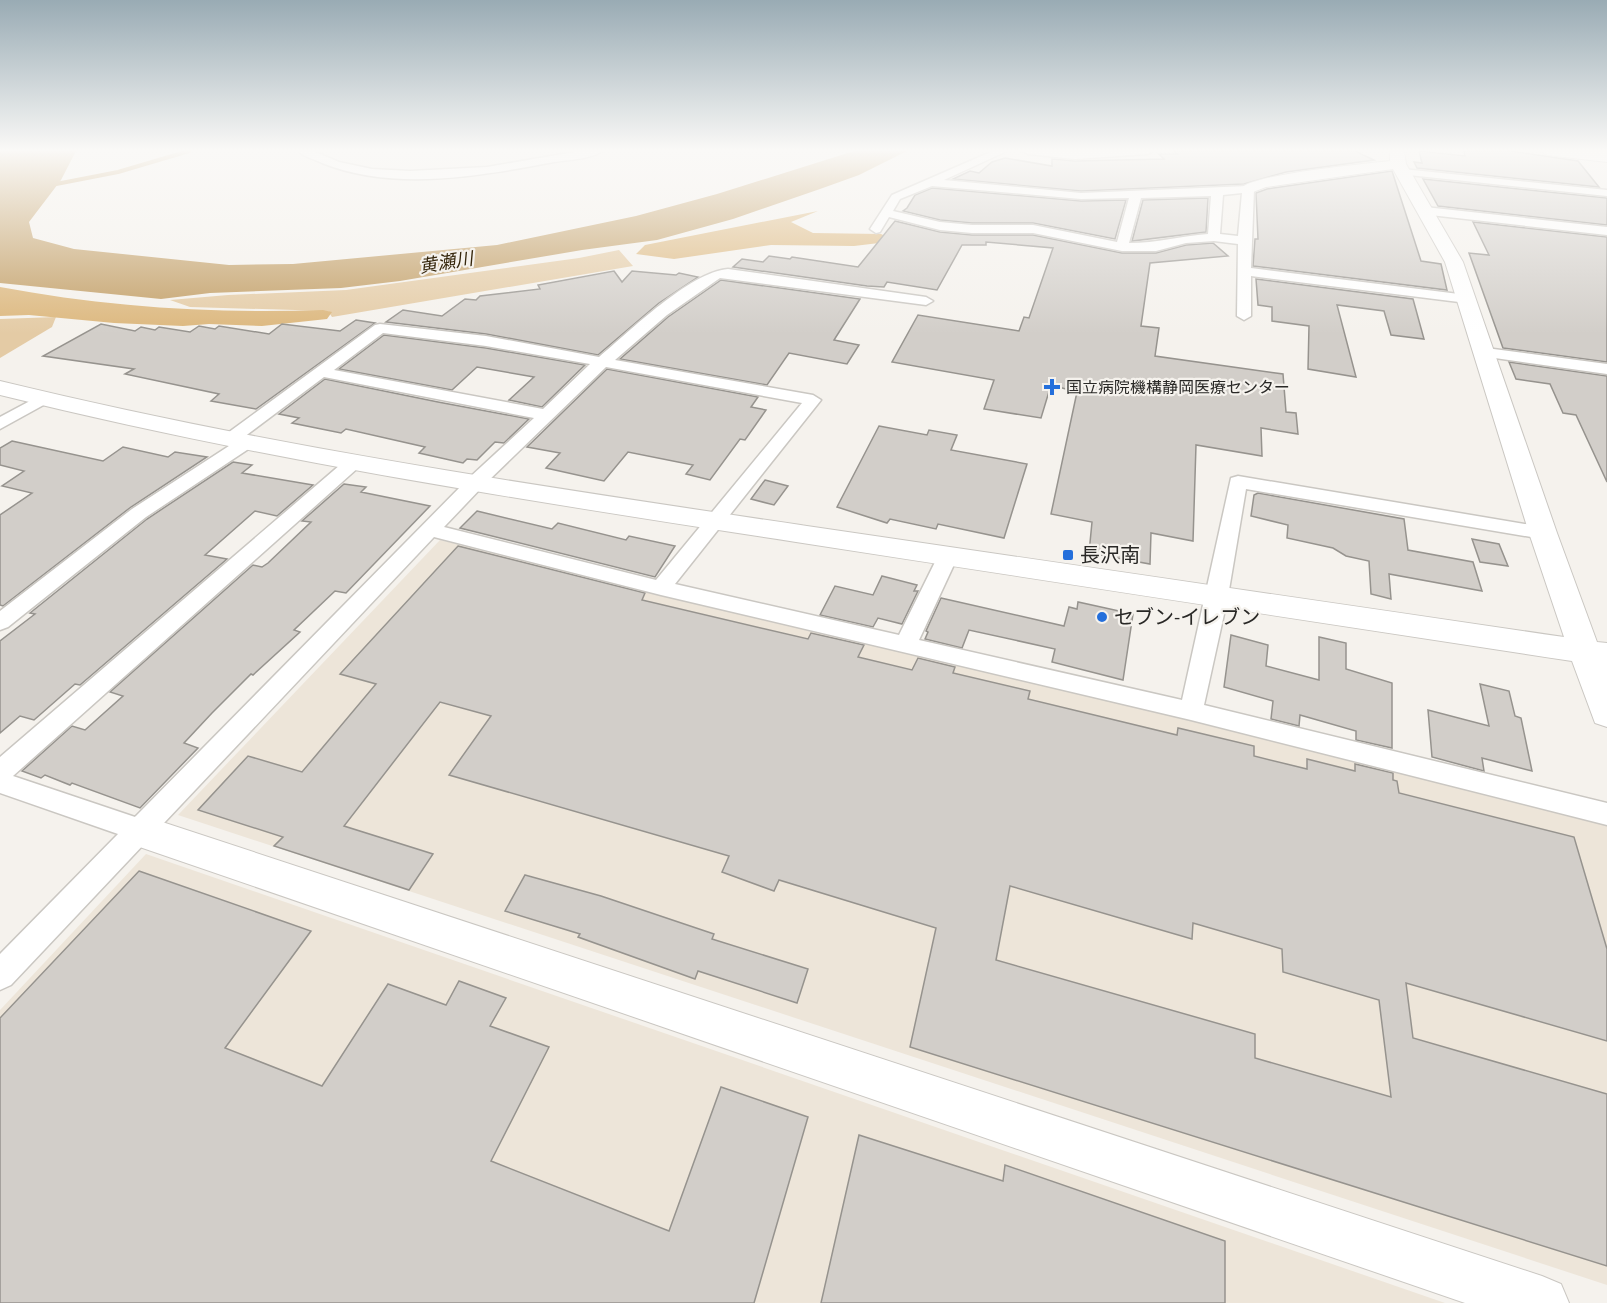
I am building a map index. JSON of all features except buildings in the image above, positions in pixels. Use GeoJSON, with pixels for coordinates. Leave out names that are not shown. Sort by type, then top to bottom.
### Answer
{"type":"FeatureCollection","features":[{"type":"Feature","properties":{"kind":"street"},"geometry":{"type":"LineString","coordinates":[[1122,247],[1131,212]]}},
{"type":"Feature","properties":{"kind":"street"},"geometry":{"type":"LineString","coordinates":[[1214,237],[1216,212]]}},
{"type":"Feature","properties":{"kind":"street"},"geometry":{"type":"LineString","coordinates":[[1244,316],[1243,270],[1246,212]]}},
{"type":"Feature","properties":{"kind":"street"},"geometry":{"type":"LineString","coordinates":[[1425,212],[1454,262],[1486,353],[1543,533],[1595,653],[1607,714]]}},
{"type":"Feature","properties":{"kind":"street"},"geometry":{"type":"LineString","coordinates":[[1432,212],[1607,231]]}},
{"type":"Feature","properties":{"kind":"street"},"geometry":{"type":"LineString","coordinates":[[876,229],[886,213],[940,226],[972,230],[1060,232],[1086,241],[1122,247],[1156,247],[1186,239],[1214,237],[1244,241]]}},
{"type":"Feature","properties":{"kind":"street"},"geometry":{"type":"LineString","coordinates":[[1243,270],[1467,299]]}},
{"type":"Feature","properties":{"kind":"street"},"geometry":{"type":"LineString","coordinates":[[0,975],[477,482],[601,363],[698,284],[717,274],[746,275],[926,301]]}},
{"type":"Feature","properties":{"kind":"street"},"geometry":{"type":"LineString","coordinates":[[0,622],[139,513],[239,440],[380,328],[486,341],[813,400],[661,588]]}},
{"type":"Feature","properties":{"kind":"street"},"geometry":{"type":"LineString","coordinates":[[1486,353],[1607,369]]}},
{"type":"Feature","properties":{"kind":"street"},"geometry":{"type":"LineString","coordinates":[[322,372],[547,415]]}},
{"type":"Feature","properties":{"kind":"street"},"geometry":{"type":"LineString","coordinates":[[0,388],[43,399],[353,463],[714,521],[1595,653]]}},
{"type":"Feature","properties":{"kind":"street"},"geometry":{"type":"LineString","coordinates":[[0,424],[43,399]]}},
{"type":"Feature","properties":{"kind":"street"},"geometry":{"type":"LineString","coordinates":[[0,772],[353,463]]}},
{"type":"Feature","properties":{"kind":"street"},"geometry":{"type":"LineString","coordinates":[[1191,711],[1217,596],[1238,482],[1543,533]]}},
{"type":"Feature","properties":{"kind":"street"},"geometry":{"type":"LineString","coordinates":[[431,530],[661,588],[1191,711],[1607,814]]}},
{"type":"Feature","properties":{"kind":"street"},"geometry":{"type":"LineString","coordinates":[[905,646],[948,556]]}},
{"type":"Feature","properties":{"kind":"street"},"geometry":{"type":"LineString","coordinates":[[0,782],[1542,1303]]}},
{"type":"Feature","properties":{"kind":"shaded area"},"geometry":{"type":"Polygon","coordinates":[[[816,212],[791,222],[813,233],[881,234],[909,247],[879,243],[854,246],[771,245],[674,259],[636,254],[645,245],[816,212]]]}},
{"type":"Feature","properties":{"kind":"shaded area"},"geometry":{"type":"Polygon","coordinates":[[[619,250],[633,266],[332,317],[328,311],[190,307],[170,300],[346,290],[579,258],[619,250]]]}},
{"type":"Feature","properties":{"kind":"shaded area"},"geometry":{"type":"Polygon","coordinates":[[[0,287],[80,300],[161,308],[332,312],[327,319],[262,326],[209,324],[183,326],[114,323],[29,315],[0,316],[0,287]]]}},
{"type":"Feature","properties":{"kind":"shaded area"},"geometry":{"type":"Polygon","coordinates":[[[56,317],[52,327],[0,358],[0,319],[56,317]]]}},
{"type":"Feature","properties":{"kind":"shaded area"},"geometry":{"type":"Polygon","coordinates":[[[440,540],[1607,820],[1607,1285],[178,815],[440,540]]]}},
{"type":"Feature","properties":{"kind":"shaded area"},"geometry":{"type":"Polygon","coordinates":[[[146,854],[1445,1303],[0,1303],[0,1010],[146,854]]]}},
{"type":"Feature","properties":{"kind":"water","name":"黄瀬川"},"geometry":{"type":"Polygon","coordinates":[[[0,212],[37,212],[29,222],[33,238],[74,249],[229,265],[293,264],[497,245],[651,212],[754,212],[657,240],[582,250],[400,281],[341,288],[210,293],[161,299],[0,283],[0,212]]]}},
{"type":"Feature","properties":{"kind":"place","name":"国立病院機構静岡医療センター"},"geometry":{"type":"Point","coordinates":[1052,387]}},
{"type":"Feature","properties":{"kind":"place","name":"長沢南"},"geometry":{"type":"Point","coordinates":[1068,555]}},
{"type":"Feature","properties":{"kind":"place","name":"セブン-イレブン"},"geometry":{"type":"Point","coordinates":[1102,617]}}]}
